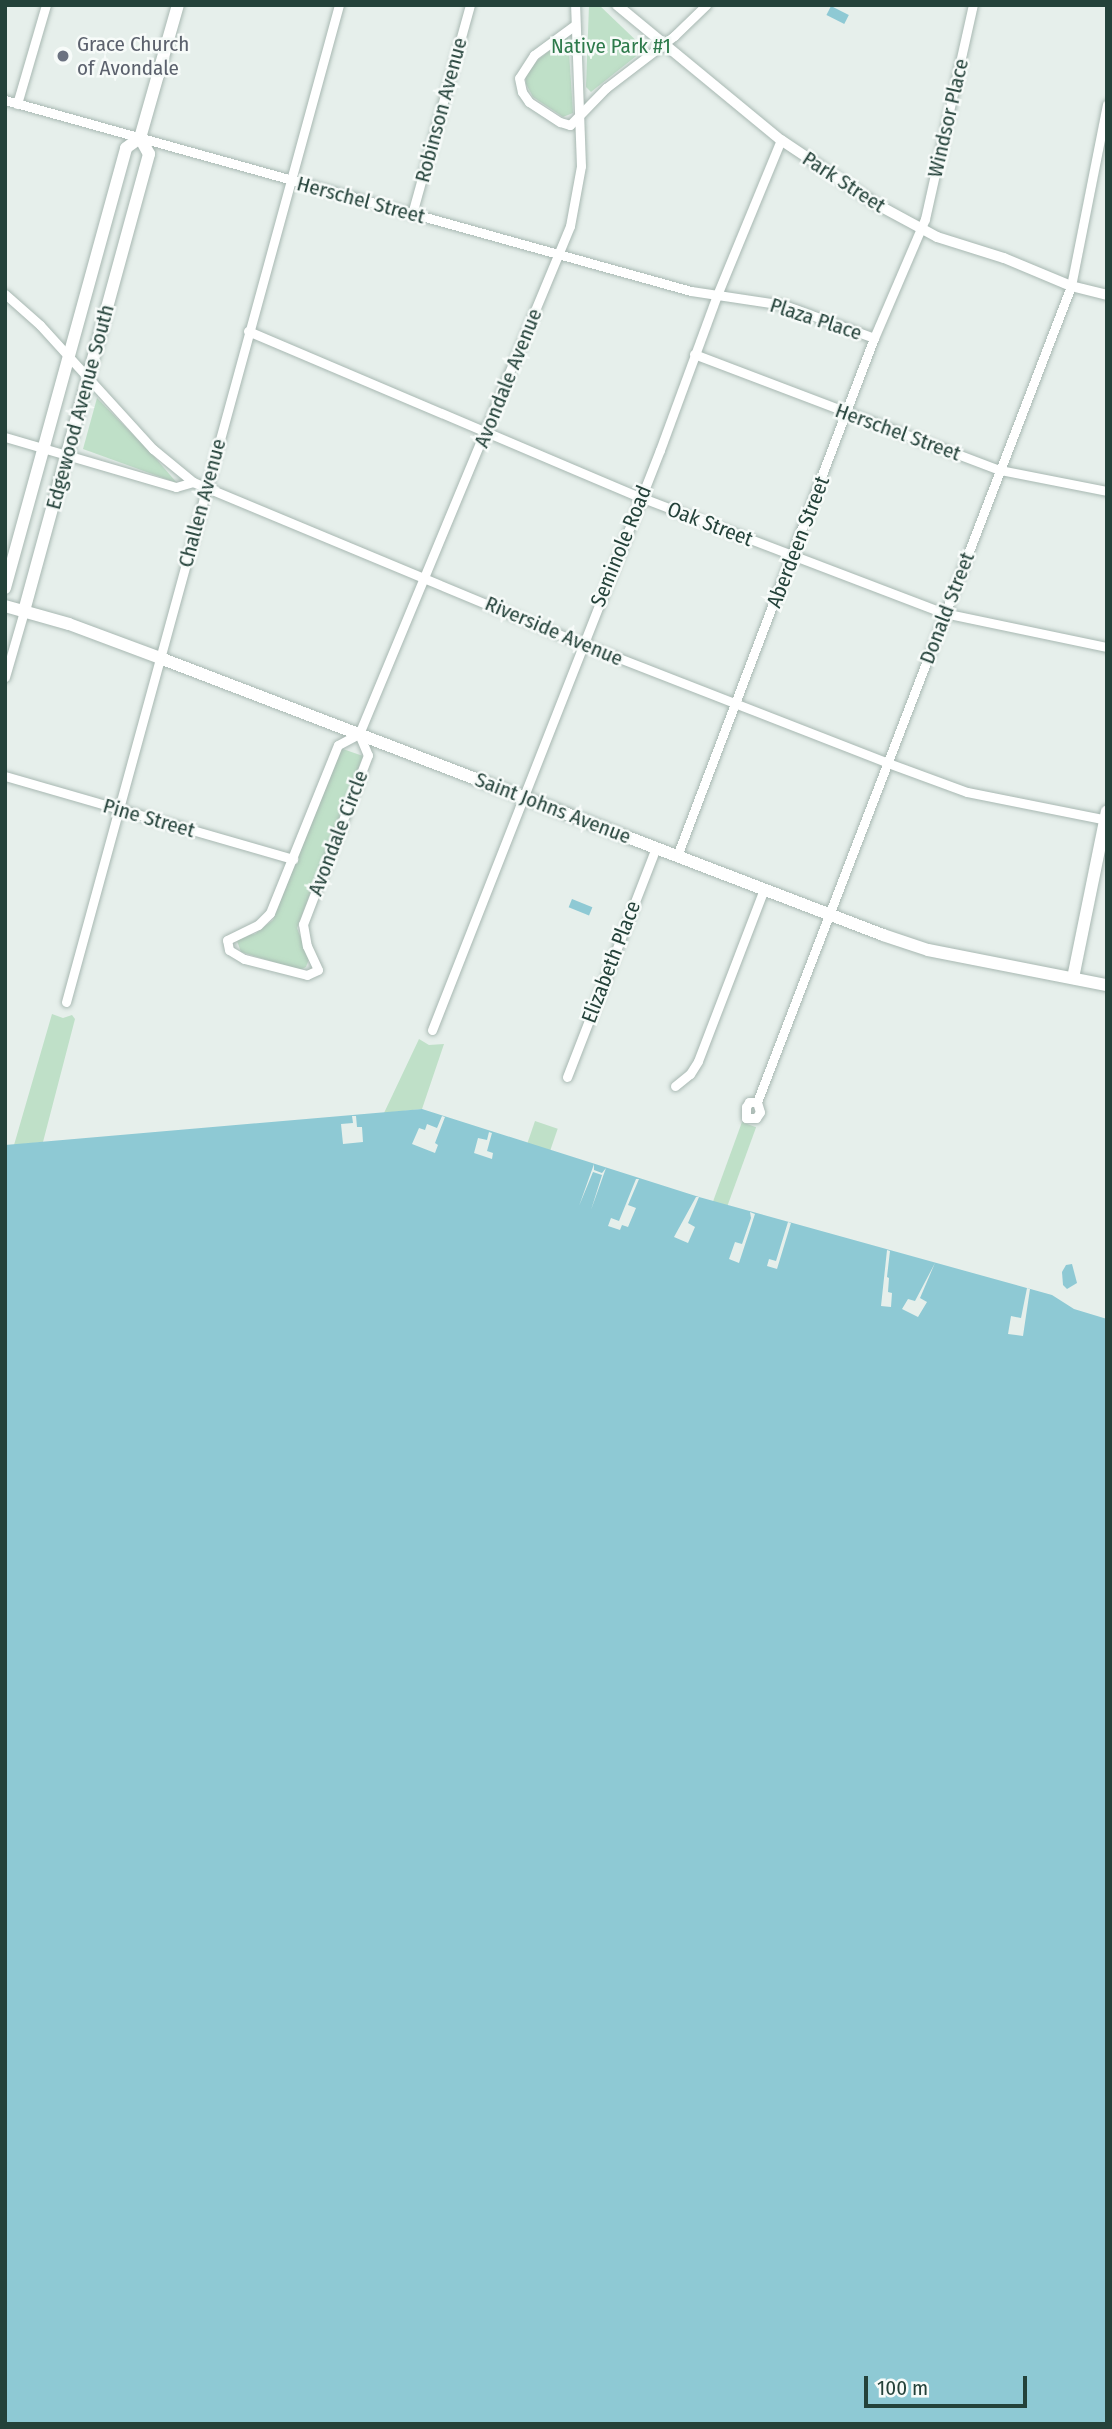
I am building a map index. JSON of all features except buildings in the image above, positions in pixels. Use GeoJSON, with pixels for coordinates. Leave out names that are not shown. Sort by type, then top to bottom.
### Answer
{"type":"FeatureCollection","features":[{"type":"Feature","properties":{"kind":"main road","name":"Edgewood Avenue South"},"geometry":{"type":"LineString","coordinates":[[5,588],[127,148],[140,138],[178,5]]}},
{"type":"Feature","properties":{"kind":"main road","name":"Edgewood Avenue South"},"geometry":{"type":"LineString","coordinates":[[24,611],[149,155],[140,138]]}},
{"type":"Feature","properties":{"kind":"main road","name":"Saint Johns Avenue"},"geometry":{"type":"LineString","coordinates":[[5,606],[160,658],[928,950],[1107,985]]}},
{"type":"Feature","properties":{"kind":"main road"},"geometry":{"type":"LineString","coordinates":[[1073,978],[1106,817]]}},
{"type":"Feature","properties":{"kind":"street"},"geometry":{"type":"LineString","coordinates":[[18,104],[46,5]]}},
{"type":"Feature","properties":{"kind":"street","name":"Challen Avenue"},"geometry":{"type":"LineString","coordinates":[[66,1002],[339,5]]}},
{"type":"Feature","properties":{"kind":"street","name":"Robinson Avenue"},"geometry":{"type":"LineString","coordinates":[[412,214],[470,5]]}},
{"type":"Feature","properties":{"kind":"street","name":"Avondale Avenue"},"geometry":{"type":"LineString","coordinates":[[359,734],[570,226],[579,183],[575,5]]}},
{"type":"Feature","properties":{"kind":"street","name":"Park Street"},"geometry":{"type":"LineString","coordinates":[[617,5],[781,140],[919,228],[1070,286],[1107,295]]}},
{"type":"Feature","properties":{"kind":"street"},"geometry":{"type":"LineString","coordinates":[[575,25],[534,55],[519,78],[522,92],[529,102],[559,122],[570,125],[578,120],[606,88],[706,5]]}},
{"type":"Feature","properties":{"kind":"street","name":"Windsor Place"},"geometry":{"type":"LineString","coordinates":[[919,228],[925,219],[973,5]]}},
{"type":"Feature","properties":{"kind":"street","name":"Herschel Street"},"geometry":{"type":"LineString","coordinates":[[5,100],[691,291],[717,295]]}},
{"type":"Feature","properties":{"kind":"street","name":"Donald Street"},"geometry":{"type":"LineString","coordinates":[[757,1102],[1070,286],[1106,110]]}},
{"type":"Feature","properties":{"kind":"street","name":"Seminole Road"},"geometry":{"type":"LineString","coordinates":[[432,1030],[717,295],[781,140]]}},
{"type":"Feature","properties":{"kind":"street","name":"Aberdeen Street"},"geometry":{"type":"LineString","coordinates":[[677,856],[874,338],[919,228]]}},
{"type":"Feature","properties":{"kind":"street"},"geometry":{"type":"LineString","coordinates":[[5,294],[32,317],[153,449],[194,482]]}},
{"type":"Feature","properties":{"kind":"street","name":"Plaza Place"},"geometry":{"type":"LineString","coordinates":[[717,295],[785,305],[874,338]]}},
{"type":"Feature","properties":{"kind":"street","name":"Oak Street"},"geometry":{"type":"LineString","coordinates":[[248,331],[640,497],[944,613],[1107,646]]}},
{"type":"Feature","properties":{"kind":"street","name":"Herschel Street"},"geometry":{"type":"LineString","coordinates":[[694,354],[1000,470],[1107,491]]}},
{"type":"Feature","properties":{"kind":"street","name":"Riverside Avenue"},"geometry":{"type":"LineString","coordinates":[[5,437],[176,487],[194,482],[206,486],[583,644],[967,792],[1106,817]]}},
{"type":"Feature","properties":{"kind":"street","name":"Edgewood Avenue South"},"geometry":{"type":"LineString","coordinates":[[5,677],[24,611]]}},
{"type":"Feature","properties":{"kind":"street","name":"Avondale Circle"},"geometry":{"type":"LineString","coordinates":[[359,734],[368,755],[303,924],[307,946],[318,970],[307,975],[244,959],[229,950],[227,940],[258,925],[270,913],[293,859],[338,745],[359,734]]}},
{"type":"Feature","properties":{"kind":"street","name":"Pine Street"},"geometry":{"type":"LineString","coordinates":[[5,776],[293,859]]}},
{"type":"Feature","properties":{"kind":"street","name":"Elizabeth Place"},"geometry":{"type":"LineString","coordinates":[[567,1077],[656,847]]}},
{"type":"Feature","properties":{"kind":"street"},"geometry":{"type":"LineString","coordinates":[[676,1086],[690,1074],[698,1061],[764,889]]}},
{"type":"Feature","properties":{"kind":"green space","name":"Native Park #1"},"geometry":{"type":"Polygon","coordinates":[[[589,5],[599,5],[645,49],[591,92],[586,87],[589,5]]]}},
{"type":"Feature","properties":{"kind":"green space"},"geometry":{"type":"Polygon","coordinates":[[[568,36],[573,113],[563,117],[533,97],[526,84],[526,73],[568,36]]]}},
{"type":"Feature","properties":{"kind":"green space"},"geometry":{"type":"Polygon","coordinates":[[[97,398],[152,454],[177,483],[83,449],[97,398]]]}},
{"type":"Feature","properties":{"kind":"green space"},"geometry":{"type":"Polygon","coordinates":[[[340,748],[363,756],[297,928],[309,959],[306,967],[300,970],[241,952],[237,941],[242,936],[255,934],[273,920],[340,748]]]}},
{"type":"Feature","properties":{"kind":"green space"},"geometry":{"type":"Polygon","coordinates":[[[52,1014],[63,1018],[72,1015],[75,1019],[43,1142],[14,1145],[52,1014]]]}},
{"type":"Feature","properties":{"kind":"green space"},"geometry":{"type":"Polygon","coordinates":[[[419,1039],[429,1045],[444,1044],[422,1109],[384,1113],[419,1039]]]}},
{"type":"Feature","properties":{"kind":"green space"},"geometry":{"type":"Polygon","coordinates":[[[535,1121],[558,1129],[550,1152],[527,1145],[535,1121]]]}},
{"type":"Feature","properties":{"kind":"green space"},"geometry":{"type":"Polygon","coordinates":[[[742,1122],[756,1127],[727,1207],[713,1202],[742,1122]]]}},
{"type":"Feature","properties":{"kind":"water"},"geometry":{"type":"Polygon","coordinates":[[[831,6],[849,15],[844,24],[826,15],[831,6]]]}},
{"type":"Feature","properties":{"kind":"water"},"geometry":{"type":"Polygon","coordinates":[[[572,899],[592,907],[589,916],[569,907],[572,899]]]}},
{"type":"Feature","properties":{"kind":"water"},"geometry":{"type":"Polygon","coordinates":[[[422,1109],[699,1197],[1052,1295],[1074,1309],[1107,1319],[1107,2424],[5,2424],[5,1145],[422,1109]]]}},
{"type":"Feature","properties":{"kind":"water"},"geometry":{"type":"Polygon","coordinates":[[[1072,1264],[1077,1283],[1067,1289],[1063,1285],[1062,1272],[1066,1265],[1072,1264]]]}},
{"type":"Feature","properties":{"kind":"pier"},"geometry":{"type":"Polygon","coordinates":[[[352,1116],[356,1116],[357,1127],[362,1127],[363,1142],[343,1144],[341,1124],[353,1123],[352,1116]]]}},
{"type":"Feature","properties":{"kind":"pier"},"geometry":{"type":"Polygon","coordinates":[[[442,1116],[445,1117],[435,1143],[438,1145],[435,1153],[412,1144],[419,1128],[425,1130],[427,1124],[437,1128],[442,1116]]]}},
{"type":"Feature","properties":{"kind":"pier"},"geometry":{"type":"Polygon","coordinates":[[[489,1132],[492,1133],[487,1151],[493,1153],[492,1159],[474,1153],[478,1138],[487,1140],[489,1132]]]}},
{"type":"Feature","properties":{"kind":"pier"},"geometry":{"type":"Polygon","coordinates":[[[594,1164],[594,1170],[602,1173],[606,1168],[591,1210],[602,1175],[593,1172],[579,1206],[594,1164]]]}},
{"type":"Feature","properties":{"kind":"pier"},"geometry":{"type":"Polygon","coordinates":[[[636,1179],[639,1179],[628,1205],[636,1208],[628,1227],[622,1225],[620,1230],[608,1226],[611,1218],[619,1221],[636,1179]]]}},
{"type":"Feature","properties":{"kind":"pier"},"geometry":{"type":"Polygon","coordinates":[[[696,1197],[699,1197],[688,1223],[695,1227],[688,1243],[674,1237],[696,1197]]]}},
{"type":"Feature","properties":{"kind":"pier"},"geometry":{"type":"Polygon","coordinates":[[[750,1212],[755,1214],[739,1263],[729,1259],[735,1242],[742,1244],[751,1218],[750,1212]]]}},
{"type":"Feature","properties":{"kind":"pier"},"geometry":{"type":"Polygon","coordinates":[[[788,1222],[791,1223],[777,1269],[767,1266],[769,1259],[776,1261],[788,1222]]]}},
{"type":"Feature","properties":{"kind":"pier"},"geometry":{"type":"Polygon","coordinates":[[[887,1250],[890,1251],[887,1277],[888,1292],[892,1293],[891,1307],[881,1306],[887,1250]]]}},
{"type":"Feature","properties":{"kind":"pier"},"geometry":{"type":"Polygon","coordinates":[[[935,1263],[920,1298],[927,1302],[918,1317],[902,1309],[908,1299],[915,1301],[935,1263]]]}},
{"type":"Feature","properties":{"kind":"pier"},"geometry":{"type":"Polygon","coordinates":[[[1027,1288],[1030,1289],[1023,1336],[1008,1334],[1011,1316],[1021,1318],[1027,1288]]]}},
{"type":"Feature","properties":{"kind":"place","name":"Grace Church of Avondale"},"geometry":{"type":"Point","coordinates":[63,56]}}]}
